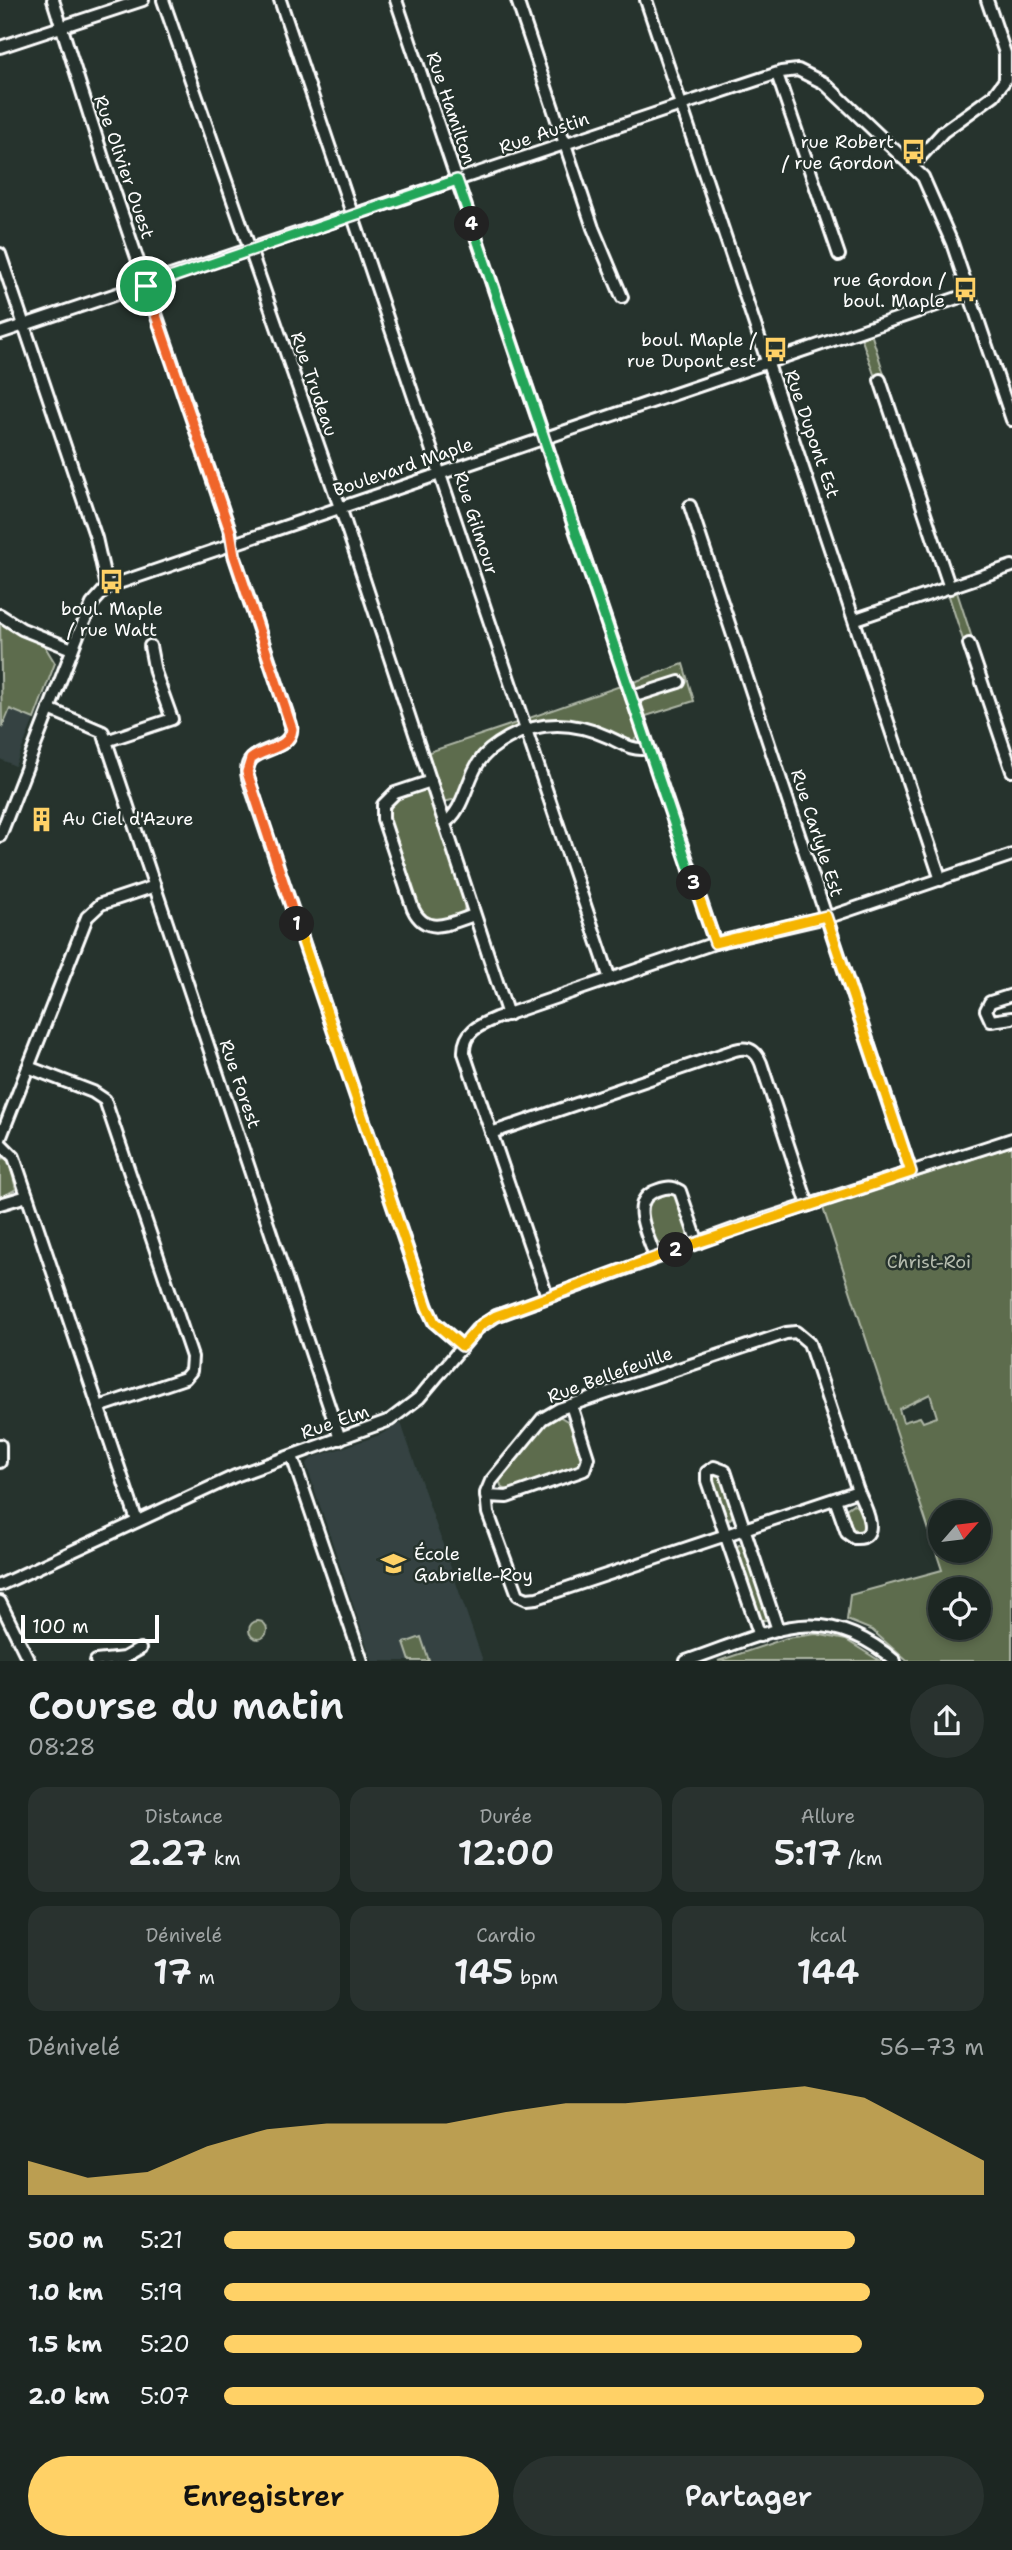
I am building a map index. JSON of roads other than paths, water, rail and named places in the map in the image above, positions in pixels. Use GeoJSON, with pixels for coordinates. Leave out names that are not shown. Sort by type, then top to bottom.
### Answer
{"type":"FeatureCollection","features":[{"type":"Feature","properties":{"kind":"street","name":"Rue Olivier Ouest"},"geometry":{"type":"LineString","coordinates":[[53,0],[292,729],[291,735],[283,744],[251,759],[247,767],[248,778],[429,1313],[437,1325],[462,1346]]}},
{"type":"Feature","properties":{"kind":"street"},"geometry":{"type":"LineString","coordinates":[[0,47],[143,0]]}},
{"type":"Feature","properties":{"kind":"street","name":"Rue Trudeau"},"geometry":{"type":"LineString","coordinates":[[163,0],[339,507],[508,1015]]}},
{"type":"Feature","properties":{"kind":"street","name":"Rue Gilmour"},"geometry":{"type":"LineString","coordinates":[[280,0],[610,979]]}},
{"type":"Feature","properties":{"kind":"street","name":"Rue Hamilton"},"geometry":{"type":"LineString","coordinates":[[396,0],[715,943]]}},
{"type":"Feature","properties":{"kind":"street"},"geometry":{"type":"LineString","coordinates":[[517,0],[606,264],[622,297]]}},
{"type":"Feature","properties":{"kind":"street","name":"Rue Dupont Est"},"geometry":{"type":"LineString","coordinates":[[646,0],[941,880]]}},
{"type":"Feature","properties":{"kind":"street"},"geometry":{"type":"LineString","coordinates":[[912,166],[943,132],[994,95],[1005,80],[1005,53],[987,0]]}},
{"type":"Feature","properties":{"kind":"street","name":"Rue Austin"},"geometry":{"type":"LineString","coordinates":[[0,332],[146,286],[681,105],[777,74],[798,70],[820,80],[923,177],[969,294],[1012,420]]}},
{"type":"Feature","properties":{"kind":"street"},"geometry":{"type":"LineString","coordinates":[[777,74],[839,255]]}},
{"type":"Feature","properties":{"kind":"street"},"geometry":{"type":"LineString","coordinates":[[0,254],[96,538],[107,587],[88,610],[0,836]]}},
{"type":"Feature","properties":{"kind":"street","name":"Boulevard Maple"},"geometry":{"type":"LineString","coordinates":[[107,587],[969,294]]}},
{"type":"Feature","properties":{"kind":"street"},"geometry":{"type":"LineString","coordinates":[[880,380],[950,588]]}},
{"type":"Feature","properties":{"kind":"street","name":"Rue Carlyle Est"},"geometry":{"type":"LineString","coordinates":[[690,506],[911,1172]]}},
{"type":"Feature","properties":{"kind":"street"},"geometry":{"type":"LineString","coordinates":[[856,620],[1012,566]]}},
{"type":"Feature","properties":{"kind":"street"},"geometry":{"type":"LineString","coordinates":[[0,615],[22,629],[72,649]]}},
{"type":"Feature","properties":{"kind":"street"},"geometry":{"type":"LineString","coordinates":[[969,644],[1012,771]]}},
{"type":"Feature","properties":{"kind":"street"},"geometry":{"type":"LineString","coordinates":[[49,709],[99,728],[106,741],[172,719],[155,672],[150,646]]}},
{"type":"Feature","properties":{"kind":"street"},"geometry":{"type":"LineString","coordinates":[[632,697],[679,682]]}},
{"type":"Feature","properties":{"kind":"street"},"geometry":{"type":"LineString","coordinates":[[444,823],[453,815],[474,769],[487,752],[526,729],[556,725],[582,727],[637,750],[648,748]]}},
{"type":"Feature","properties":{"kind":"street","name":"Rue Forest"},"geometry":{"type":"LineString","coordinates":[[106,741],[340,1439]]}},
{"type":"Feature","properties":{"kind":"street"},"geometry":{"type":"LineString","coordinates":[[431,781],[391,796],[383,805],[383,820],[413,909],[421,922],[430,927],[441,926],[474,915]]}},
{"type":"Feature","properties":{"kind":"street"},"geometry":{"type":"LineString","coordinates":[[547,1296],[464,1053],[468,1035],[481,1024],[715,943],[826,916],[1012,855]]}},
{"type":"Feature","properties":{"kind":"street"},"geometry":{"type":"LineString","coordinates":[[138,1521],[12,1152],[0,1141],[91,911],[101,904],[155,886]]}},
{"type":"Feature","properties":{"kind":"street"},"geometry":{"type":"LineString","coordinates":[[1012,995],[990,1002],[986,1010],[991,1021],[1012,1018]]}},
{"type":"Feature","properties":{"kind":"street"},"geometry":{"type":"LineString","coordinates":[[491,1133],[735,1050],[749,1049],[756,1053],[761,1063],[808,1205]]}},
{"type":"Feature","properties":{"kind":"street"},"geometry":{"type":"LineString","coordinates":[[28,1067],[93,1092],[105,1100],[192,1357],[193,1366],[184,1378],[99,1407]]}},
{"type":"Feature","properties":{"kind":"street","name":"Rue Elm"},"geometry":{"type":"LineString","coordinates":[[0,1585],[235,1476],[383,1424],[404,1411],[489,1320],[655,1257],[1012,1139]]}},
{"type":"Feature","properties":{"kind":"street"},"geometry":{"type":"LineString","coordinates":[[655,1257],[640,1207],[644,1197],[652,1192],[669,1187],[680,1191],[698,1243]]}},
{"type":"Feature","properties":{"kind":"street"},"geometry":{"type":"LineString","coordinates":[[0,1204],[27,1196]]}},
{"type":"Feature","properties":{"kind":"street","name":"Rue Bellefeuille"},"geometry":{"type":"LineString","coordinates":[[486,1496],[491,1481],[542,1419],[571,1405],[786,1333],[796,1332],[808,1343],[871,1525],[869,1533],[863,1538],[854,1538],[847,1533],[835,1499]]}},
{"type":"Feature","properties":{"kind":"street"},"geometry":{"type":"LineString","coordinates":[[571,1405],[588,1458],[584,1470],[507,1497],[486,1496],[488,1513],[512,1586],[518,1595],[527,1599],[858,1491]]}},
{"type":"Feature","properties":{"kind":"street"},"geometry":{"type":"LineString","coordinates":[[0,1445],[0,1462]]}},
{"type":"Feature","properties":{"kind":"street"},"geometry":{"type":"LineString","coordinates":[[292,1456],[362,1661]]}},
{"type":"Feature","properties":{"kind":"street"},"geometry":{"type":"LineString","coordinates":[[760,1636],[706,1477],[714,1467],[724,1471],[778,1630]]}},
{"type":"Feature","properties":{"kind":"street"},"geometry":{"type":"LineString","coordinates":[[0,1602],[29,1661]]}},
{"type":"Feature","properties":{"kind":"street"},"geometry":{"type":"LineString","coordinates":[[686,1661],[804,1624],[840,1628],[864,1637],[895,1661]]}},
{"type":"Feature","properties":{"kind":"street"},"geometry":{"type":"LineString","coordinates":[[96,1661],[124,1658],[140,1649]]}},
{"type":"Feature","properties":{"kind":"place","name":"rue Robert / rue Gordon"},"geometry":{"type":"Point","coordinates":[914,152]}},
{"type":"Feature","properties":{"kind":"place","name":"rue Gordon / boul. Maple"},"geometry":{"type":"Point","coordinates":[965,290]}},
{"type":"Feature","properties":{"kind":"place","name":"boul. Maple / rue Dupont est"},"geometry":{"type":"Point","coordinates":[776,350]}},
{"type":"Feature","properties":{"kind":"place","name":"boul. Maple / rue Watt"},"geometry":{"type":"Point","coordinates":[112,582]}},
{"type":"Feature","properties":{"kind":"place","name":"Au Ciel d'Azure"},"geometry":{"type":"Point","coordinates":[42,819]}},
{"type":"Feature","properties":{"kind":"place","name":"École Gabrielle-Roy"},"geometry":{"type":"Point","coordinates":[394,1564]}},
{"type":"Feature","properties":{"kind":"park label","name":"Christ-Roi"},"geometry":{"type":"Point","coordinates":[929,1262]}}]}
